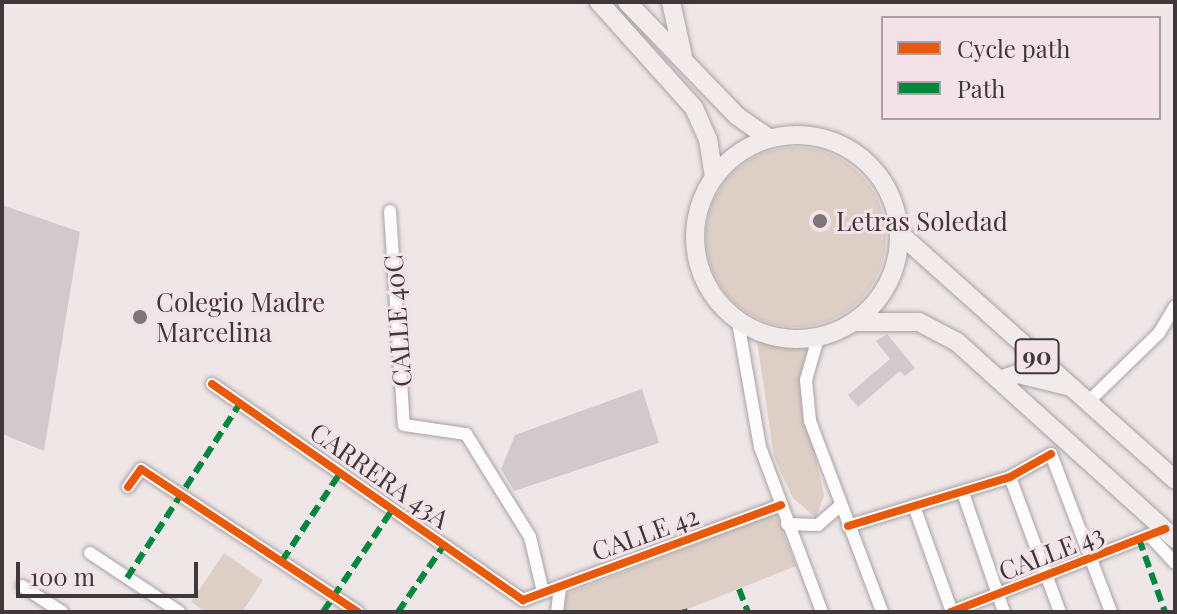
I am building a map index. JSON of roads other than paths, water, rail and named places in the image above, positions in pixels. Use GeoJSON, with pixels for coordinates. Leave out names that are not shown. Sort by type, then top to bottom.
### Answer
{"type":"FeatureCollection","features":[{"type":"Feature","properties":{"kind":"highway"},"geometry":{"type":"LineString","coordinates":[[599,2],[694,108],[708,139],[714,177]]}},
{"type":"Feature","properties":{"kind":"highway"},"geometry":{"type":"LineString","coordinates":[[627,2],[685,62],[769,138]]}},
{"type":"Feature","properties":{"kind":"highway"},"geometry":{"type":"LineString","coordinates":[[671,2],[685,62]]}},
{"type":"Feature","properties":{"kind":"highway","name":"90"},"geometry":{"type":"LineString","coordinates":[[853,323],[887,284],[899,233],[887,189],[857,154],[814,136],[769,138],[738,153],[714,177],[697,214],[696,255],[711,292],[738,322],[777,338],[818,338],[853,323],[899,318],[938,329],[999,380],[1163,534]]}},
{"type":"Feature","properties":{"kind":"highway","name":"90"},"geometry":{"type":"LineString","coordinates":[[899,233],[1175,480]]}},
{"type":"Feature","properties":{"kind":"highway"},"geometry":{"type":"LineString","coordinates":[[999,380],[1018,374],[1071,387]]}},
{"type":"Feature","properties":{"kind":"street","name":"CALLE 40C"},"geometry":{"type":"LineString","coordinates":[[390,211],[408,430],[460,429],[466,434],[530,537],[543,592]]}},
{"type":"Feature","properties":{"kind":"street"},"geometry":{"type":"LineString","coordinates":[[1088,402],[1159,333],[1175,306]]}},
{"type":"Feature","properties":{"kind":"street"},"geometry":{"type":"LineString","coordinates":[[738,322],[751,414],[787,524],[822,612]]}},
{"type":"Feature","properties":{"kind":"street"},"geometry":{"type":"LineString","coordinates":[[818,338],[806,397],[848,526],[882,612]]}},
{"type":"Feature","properties":{"kind":"street","name":"CARRERA 43A"},"geometry":{"type":"LineString","coordinates":[[212,384],[523,600]]}},
{"type":"Feature","properties":{"kind":"street"},"geometry":{"type":"LineString","coordinates":[[848,526],[1010,477],[1051,454],[1058,435]]}},
{"type":"Feature","properties":{"kind":"street"},"geometry":{"type":"LineString","coordinates":[[1051,454],[1111,612]]}},
{"type":"Feature","properties":{"kind":"street"},"geometry":{"type":"LineString","coordinates":[[128,487],[141,469],[358,612]]}},
{"type":"Feature","properties":{"kind":"street"},"geometry":{"type":"LineString","coordinates":[[1010,477],[1060,612]]}},
{"type":"Feature","properties":{"kind":"street"},"geometry":{"type":"LineString","coordinates":[[963,493],[1004,612]]}},
{"type":"Feature","properties":{"kind":"street","name":"CALLE 42"},"geometry":{"type":"LineString","coordinates":[[523,600],[781,505]]}},
{"type":"Feature","properties":{"kind":"street"},"geometry":{"type":"LineString","coordinates":[[787,524],[818,525],[841,505]]}},
{"type":"Feature","properties":{"kind":"street"},"geometry":{"type":"LineString","coordinates":[[914,506],[952,612]]}},
{"type":"Feature","properties":{"kind":"street"},"geometry":{"type":"LineString","coordinates":[[1163,534],[1175,563]]}},
{"type":"Feature","properties":{"kind":"street","name":"CALLE 43"},"geometry":{"type":"LineString","coordinates":[[952,612],[1091,558],[1163,534]]}},
{"type":"Feature","properties":{"kind":"street"},"geometry":{"type":"LineString","coordinates":[[90,553],[179,612]]}},
{"type":"Feature","properties":{"kind":"street"},"geometry":{"type":"LineString","coordinates":[[22,586],[62,612]]}},
{"type":"Feature","properties":{"kind":"street"},"geometry":{"type":"LineString","coordinates":[[557,612],[560,586]]}},
{"type":"Feature","properties":{"kind":"place","name":"Letras Soledad"},"geometry":{"type":"Point","coordinates":[820,221]}},
{"type":"Feature","properties":{"kind":"place","name":"Colegio Madre Marcelina"},"geometry":{"type":"Point","coordinates":[140,317]}}]}
